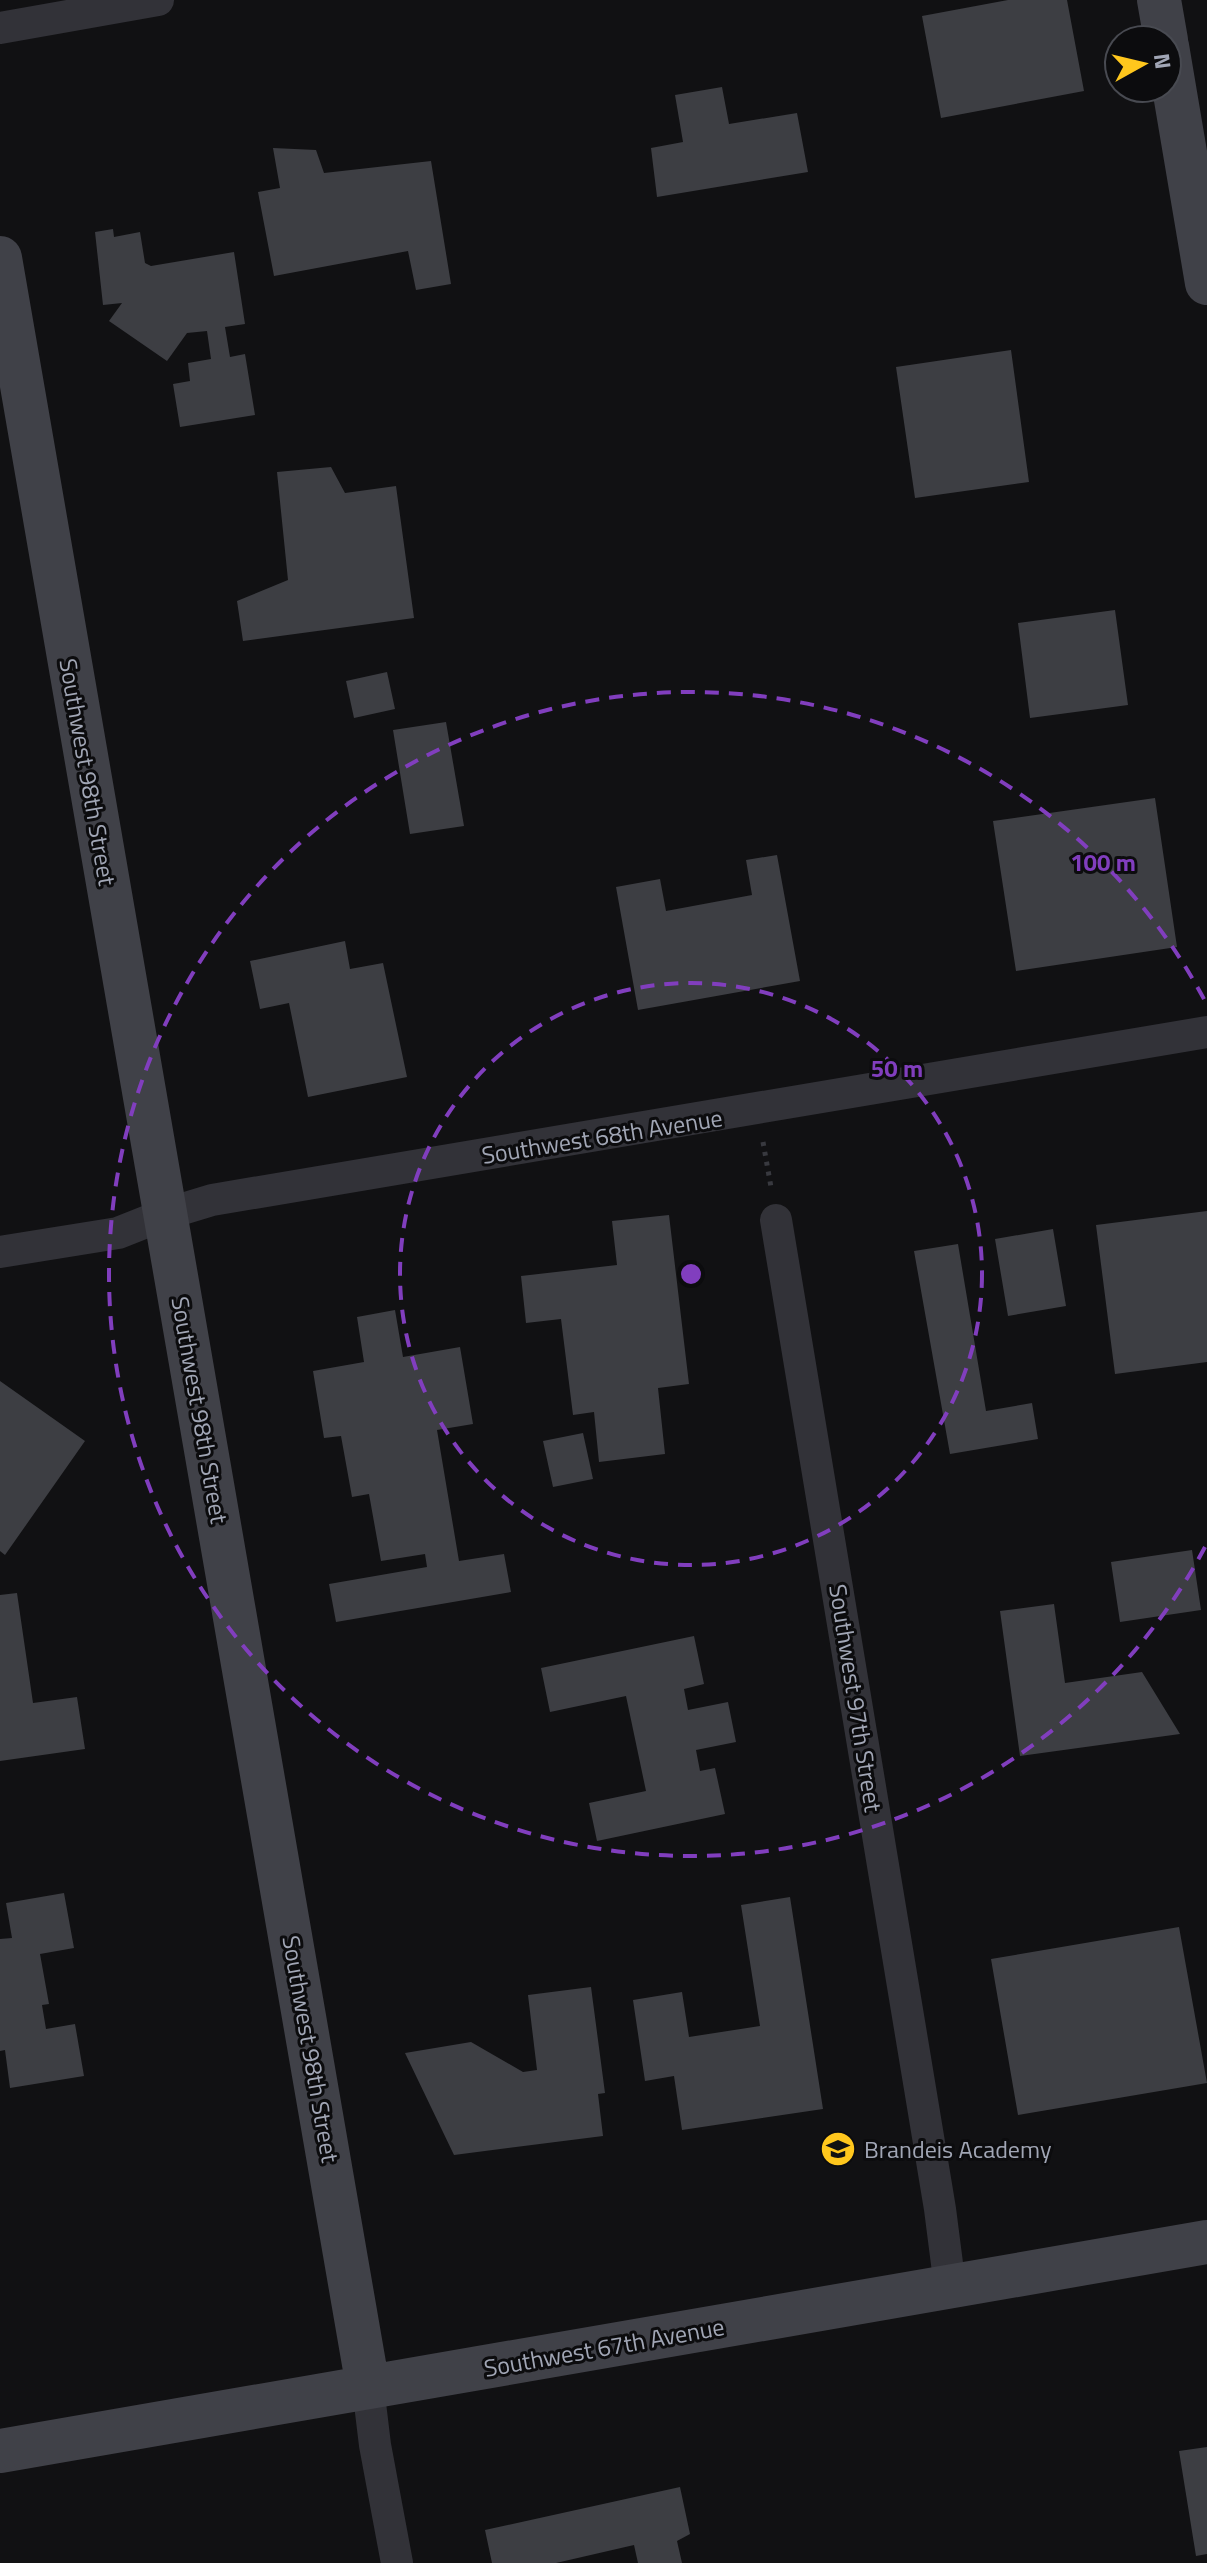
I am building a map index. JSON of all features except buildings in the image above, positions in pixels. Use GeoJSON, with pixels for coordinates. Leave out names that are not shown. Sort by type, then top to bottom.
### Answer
{"type":"FeatureCollection","features":[{"type":"Feature","properties":{"kind":"street"},"geometry":{"type":"LineString","coordinates":[[0,28],[158,0]]}},
{"type":"Feature","properties":{"kind":"street"},"geometry":{"type":"LineString","coordinates":[[1159,0],[1163,24]]}},
{"type":"Feature","properties":{"kind":"street"},"geometry":{"type":"LineString","coordinates":[[1176,104],[1207,283]]}},
{"type":"Feature","properties":{"kind":"street","name":"Southwest 98th Street"},"geometry":{"type":"LineString","coordinates":[[0,258],[397,2563]]}},
{"type":"Feature","properties":{"kind":"street","name":"Southwest 68th Avenue"},"geometry":{"type":"LineString","coordinates":[[0,1252],[118,1233],[212,1200],[1207,1032]]}},
{"type":"Feature","properties":{"kind":"street","name":"Southwest 97th Street"},"geometry":{"type":"LineString","coordinates":[[776,1220],[940,2209],[950,2287]]}},
{"type":"Feature","properties":{"kind":"street","name":"Southwest 67th Avenue"},"geometry":{"type":"LineString","coordinates":[[0,2451],[1207,2242]]}},
{"type":"Feature","properties":{"kind":"path"},"geometry":{"type":"LineString","coordinates":[[757,1110],[776,1220]]}},
{"type":"Feature","properties":{"kind":"place","name":"Brandeis Academy"},"geometry":{"type":"Point","coordinates":[838,2149]}}]}
